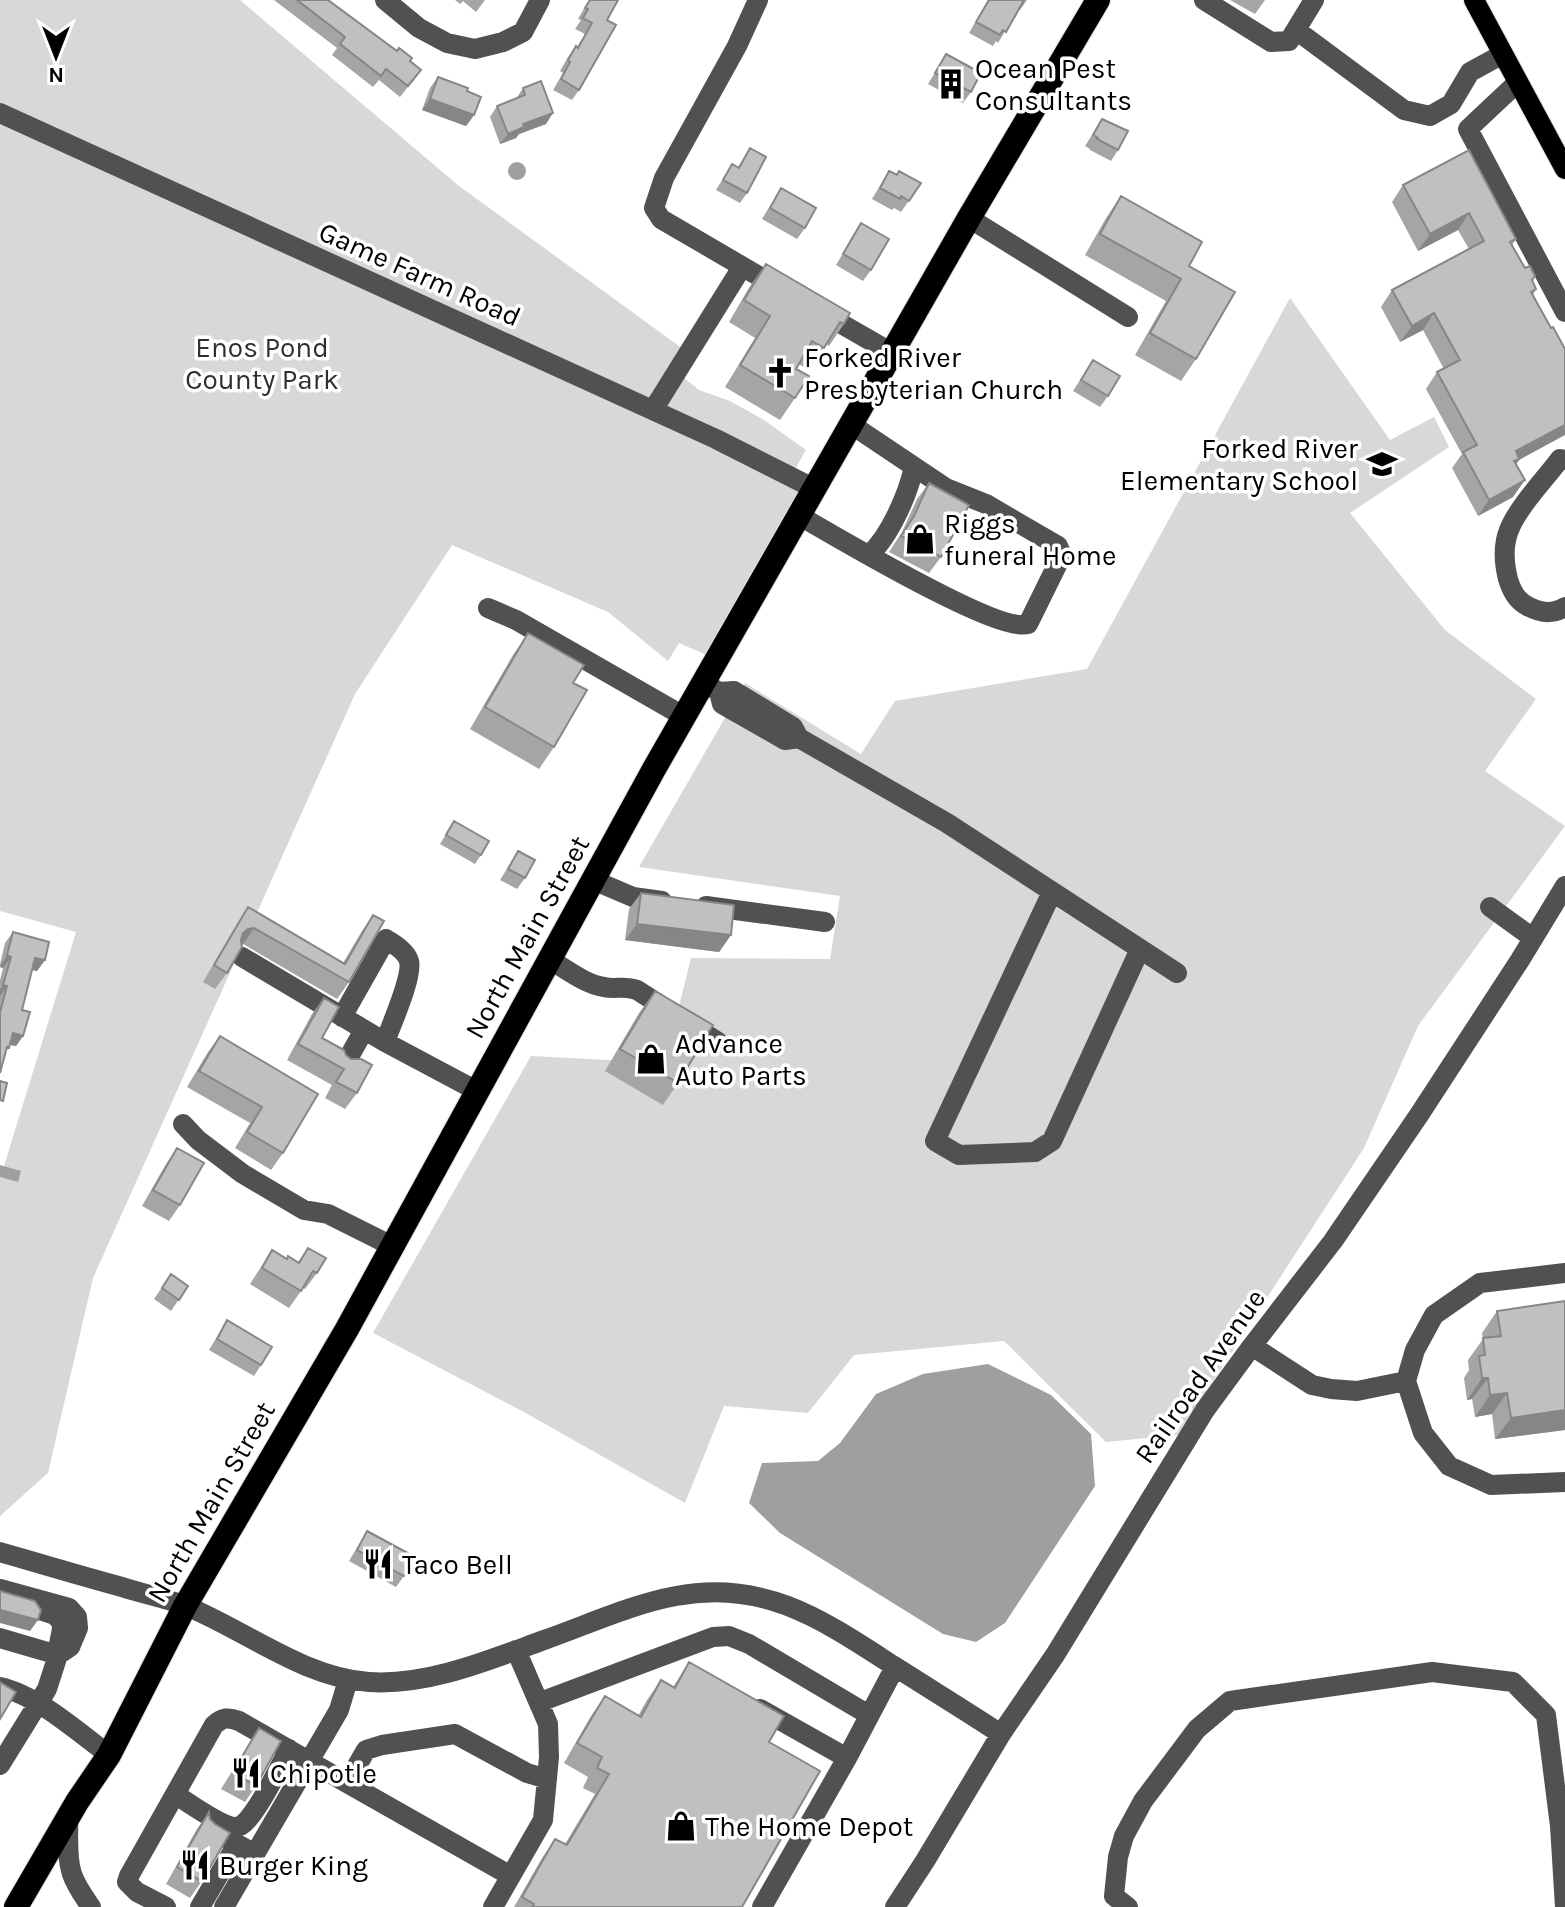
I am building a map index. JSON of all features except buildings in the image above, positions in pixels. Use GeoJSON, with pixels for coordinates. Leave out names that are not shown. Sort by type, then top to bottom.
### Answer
{"type":"FeatureCollection","features":[{"type":"Feature","properties":{"kind":"highway","name":"North Main Street"},"geometry":{"type":"LineString","coordinates":[[16,1907],[68,1816],[109,1755],[185,1606],[340,1342],[593,880],[685,717],[712,688],[815,489],[969,218],[1098,0]]}},
{"type":"Feature","properties":{"kind":"main road"},"geometry":{"type":"LineString","coordinates":[[1474,0],[1565,167]]}},
{"type":"Feature","properties":{"kind":"street"},"geometry":{"type":"LineString","coordinates":[[385,0],[419,28],[447,43],[475,49],[503,42],[523,32],[540,0]]}},
{"type":"Feature","properties":{"kind":"street"},"geometry":{"type":"LineString","coordinates":[[758,0],[737,46],[664,178],[654,208],[661,219],[892,353]]}},
{"type":"Feature","properties":{"kind":"street"},"geometry":{"type":"LineString","coordinates":[[1204,0],[1271,42],[1289,41],[1314,0]]}},
{"type":"Feature","properties":{"kind":"street"},"geometry":{"type":"LineString","coordinates":[[1296,30],[1404,110],[1430,116],[1451,104],[1470,72],[1503,54]]}},
{"type":"Feature","properties":{"kind":"street"},"geometry":{"type":"LineString","coordinates":[[1518,82],[1468,129],[1565,312]]}},
{"type":"Feature","properties":{"kind":"street","name":"Game Farm Road"},"geometry":{"type":"LineString","coordinates":[[0,113],[716,439],[815,489]]}},
{"type":"Feature","properties":{"kind":"street"},"geometry":{"type":"LineString","coordinates":[[969,218],[1128,317]]}},
{"type":"Feature","properties":{"kind":"street"},"geometry":{"type":"LineString","coordinates":[[653,410],[742,267]]}},
{"type":"Feature","properties":{"kind":"street"},"geometry":{"type":"LineString","coordinates":[[800,516],[918,583],[1003,622],[1021,626],[1028,624],[1062,555],[1058,546],[986,504],[946,488],[852,425]]}},
{"type":"Feature","properties":{"kind":"street"},"geometry":{"type":"LineString","coordinates":[[1565,460],[1560,459],[1519,513],[1509,530],[1505,557],[1511,587],[1520,602],[1534,610],[1548,612],[1565,607]]}},
{"type":"Feature","properties":{"kind":"street"},"geometry":{"type":"LineString","coordinates":[[869,555],[886,535],[911,482],[914,467]]}},
{"type":"Feature","properties":{"kind":"street"},"geometry":{"type":"LineString","coordinates":[[488,608],[516,620],[685,717]]}},
{"type":"Feature","properties":{"kind":"street"},"geometry":{"type":"LineString","coordinates":[[712,688],[722,704],[785,740],[799,738],[947,823],[1177,973]]}},
{"type":"Feature","properties":{"kind":"street"},"geometry":{"type":"LineString","coordinates":[[593,880],[633,897],[825,922]]}},
{"type":"Feature","properties":{"kind":"street","name":"Railroad Avenue"},"geometry":{"type":"LineString","coordinates":[[895,1907],[1205,1410],[1333,1241],[1419,1115],[1565,886]]}},
{"type":"Feature","properties":{"kind":"street"},"geometry":{"type":"LineString","coordinates":[[1052,892],[935,1141],[959,1155],[1035,1152],[1052,1141],[1140,949]]}},
{"type":"Feature","properties":{"kind":"street"},"geometry":{"type":"LineString","coordinates":[[1490,907],[1533,938]]}},
{"type":"Feature","properties":{"kind":"street"},"geometry":{"type":"LineString","coordinates":[[342,1017],[386,939],[404,952],[409,962],[409,974],[385,1042]]}},
{"type":"Feature","properties":{"kind":"street"},"geometry":{"type":"LineString","coordinates":[[242,957],[385,1042],[477,1091]]}},
{"type":"Feature","properties":{"kind":"street"},"geometry":{"type":"LineString","coordinates":[[549,959],[584,980],[605,988],[626,986],[637,990],[718,1042]]}},
{"type":"Feature","properties":{"kind":"street"},"geometry":{"type":"LineString","coordinates":[[345,1064],[364,1030]]}},
{"type":"Feature","properties":{"kind":"street"},"geometry":{"type":"LineString","coordinates":[[183,1124],[198,1140],[243,1174],[304,1210],[328,1214],[392,1246]]}},
{"type":"Feature","properties":{"kind":"street"},"geometry":{"type":"LineString","coordinates":[[1565,1273],[1480,1283],[1434,1315],[1415,1350],[1406,1381],[1423,1433],[1449,1466],[1491,1485],[1565,1482]]}},
{"type":"Feature","properties":{"kind":"street"},"geometry":{"type":"LineString","coordinates":[[1252,1346],[1312,1385],[1357,1391],[1406,1381]]}},
{"type":"Feature","properties":{"kind":"street"},"geometry":{"type":"LineString","coordinates":[[0,1552],[185,1606],[309,1667],[348,1680],[394,1683],[437,1676],[652,1602],[704,1593],[759,1597],[810,1614],[839,1630],[1001,1734]]}},
{"type":"Feature","properties":{"kind":"street"},"geometry":{"type":"LineString","coordinates":[[0,1589],[69,1608],[77,1617],[78,1628],[70,1647],[58,1655]]}},
{"type":"Feature","properties":{"kind":"street"},"geometry":{"type":"LineString","coordinates":[[0,1598],[48,1612],[60,1619],[63,1627],[47,1689],[0,1765]]}},
{"type":"Feature","properties":{"kind":"street"},"geometry":{"type":"LineString","coordinates":[[540,1702],[713,1637],[729,1636],[749,1644],[869,1715]]}},
{"type":"Feature","properties":{"kind":"street"},"geometry":{"type":"LineString","coordinates":[[0,1638],[58,1655]]}},
{"type":"Feature","properties":{"kind":"street"},"geometry":{"type":"LineString","coordinates":[[493,1907],[543,1820],[549,1757],[548,1724],[516,1650]]}},
{"type":"Feature","properties":{"kind":"street"},"geometry":{"type":"LineString","coordinates":[[665,1655],[691,1670]]}},
{"type":"Feature","properties":{"kind":"street"},"geometry":{"type":"LineString","coordinates":[[762,1907],[895,1667]]}},
{"type":"Feature","properties":{"kind":"street"},"geometry":{"type":"LineString","coordinates":[[1128,1907],[1114,1896],[1118,1857],[1124,1836],[1143,1801],[1197,1729],[1230,1701],[1432,1672],[1513,1682],[1546,1715],[1560,1826],[1565,1907]]}},
{"type":"Feature","properties":{"kind":"street"},"geometry":{"type":"LineString","coordinates":[[200,1907],[309,1761],[339,1710],[348,1680]]}},
{"type":"Feature","properties":{"kind":"street"},"geometry":{"type":"LineString","coordinates":[[0,1687],[16,1690],[109,1755]]}},
{"type":"Feature","properties":{"kind":"street"},"geometry":{"type":"LineString","coordinates":[[743,1699],[847,1758]]}},
{"type":"Feature","properties":{"kind":"street"},"geometry":{"type":"LineString","coordinates":[[166,1907],[137,1892],[127,1882],[214,1725],[220,1719],[229,1717],[511,1876]]}},
{"type":"Feature","properties":{"kind":"street"},"geometry":{"type":"LineString","coordinates":[[347,1783],[366,1750],[455,1734],[527,1773],[547,1779]]}},
{"type":"Feature","properties":{"kind":"street"},"geometry":{"type":"LineString","coordinates":[[171,1800],[222,1823],[238,1827],[245,1825],[289,1749]]}},
{"type":"Feature","properties":{"kind":"street"},"geometry":{"type":"LineString","coordinates":[[171,1800],[246,1849]]}},
{"type":"Feature","properties":{"kind":"street"},"geometry":{"type":"LineString","coordinates":[[68,1816],[72,1875],[91,1907]]}},
{"type":"Feature","properties":{"kind":"street"},"geometry":{"type":"LineString","coordinates":[[224,1907],[246,1849]]}},
{"type":"Feature","properties":{"kind":"green space","name":"Enos Pond County Park"},"geometry":{"type":"Polygon","coordinates":[[[0,0],[240,0],[459,186],[694,357],[683,377],[699,390],[730,401],[764,420],[806,450],[794,471],[815,489],[718,660],[679,643],[668,661],[608,612],[452,545],[355,694],[93,1278],[48,1473],[0,1516],[0,1179],[76,932],[0,911],[0,0]]]}},
{"type":"Feature","properties":{"kind":"green space"},"geometry":{"type":"Polygon","coordinates":[[[1290,298],[1390,440],[1434,417],[1449,447],[1350,513],[1445,630],[1536,699],[1485,771],[1565,826],[1418,1026],[1364,1148],[1178,1435],[1106,1442],[1004,1341],[854,1355],[808,1413],[724,1406],[685,1503],[522,1411],[373,1333],[531,1056],[665,1063],[691,958],[830,959],[840,896],[639,867],[745,683],[861,754],[895,701],[1087,669],[1290,298]]]}},
{"type":"Feature","properties":{"kind":"shaded area"},"geometry":{"type":"Polygon","coordinates":[[[517,162],[526,171],[517,180],[508,171],[517,162]]]}},
{"type":"Feature","properties":{"kind":"shaded area"},"geometry":{"type":"Polygon","coordinates":[[[0,1165],[21,1171],[18,1182],[0,1177],[0,1165]]]}},
{"type":"Feature","properties":{"kind":"shaded area"},"geometry":{"type":"Polygon","coordinates":[[[988,1364],[1051,1395],[1091,1434],[1095,1486],[1005,1623],[976,1642],[943,1634],[780,1533],[749,1503],[762,1463],[818,1461],[840,1443],[876,1394],[923,1374],[988,1364]]]}},
{"type":"Feature","properties":{"kind":"place","name":"Ocean Pest Consultants"},"geometry":{"type":"Point","coordinates":[951,84]}},
{"type":"Feature","properties":{"kind":"place","name":"Forked River Presbyterian Church"},"geometry":{"type":"Point","coordinates":[780,373]}},
{"type":"Feature","properties":{"kind":"place","name":"Forked River Elementary School"},"geometry":{"type":"Point","coordinates":[1382,464]}},
{"type":"Feature","properties":{"kind":"place","name":"Riggs funeral Home"},"geometry":{"type":"Point","coordinates":[920,539]}},
{"type":"Feature","properties":{"kind":"place","name":"Advance Auto Parts"},"geometry":{"type":"Point","coordinates":[651,1059]}},
{"type":"Feature","properties":{"kind":"place","name":"Taco Bell"},"geometry":{"type":"Point","coordinates":[378,1564]}},
{"type":"Feature","properties":{"kind":"place","name":"Chipotle"},"geometry":{"type":"Point","coordinates":[246,1773]}},
{"type":"Feature","properties":{"kind":"place","name":"The Home Depot"},"geometry":{"type":"Point","coordinates":[681,1826]}},
{"type":"Feature","properties":{"kind":"place","name":"Burger King"},"geometry":{"type":"Point","coordinates":[195,1865]}}]}
